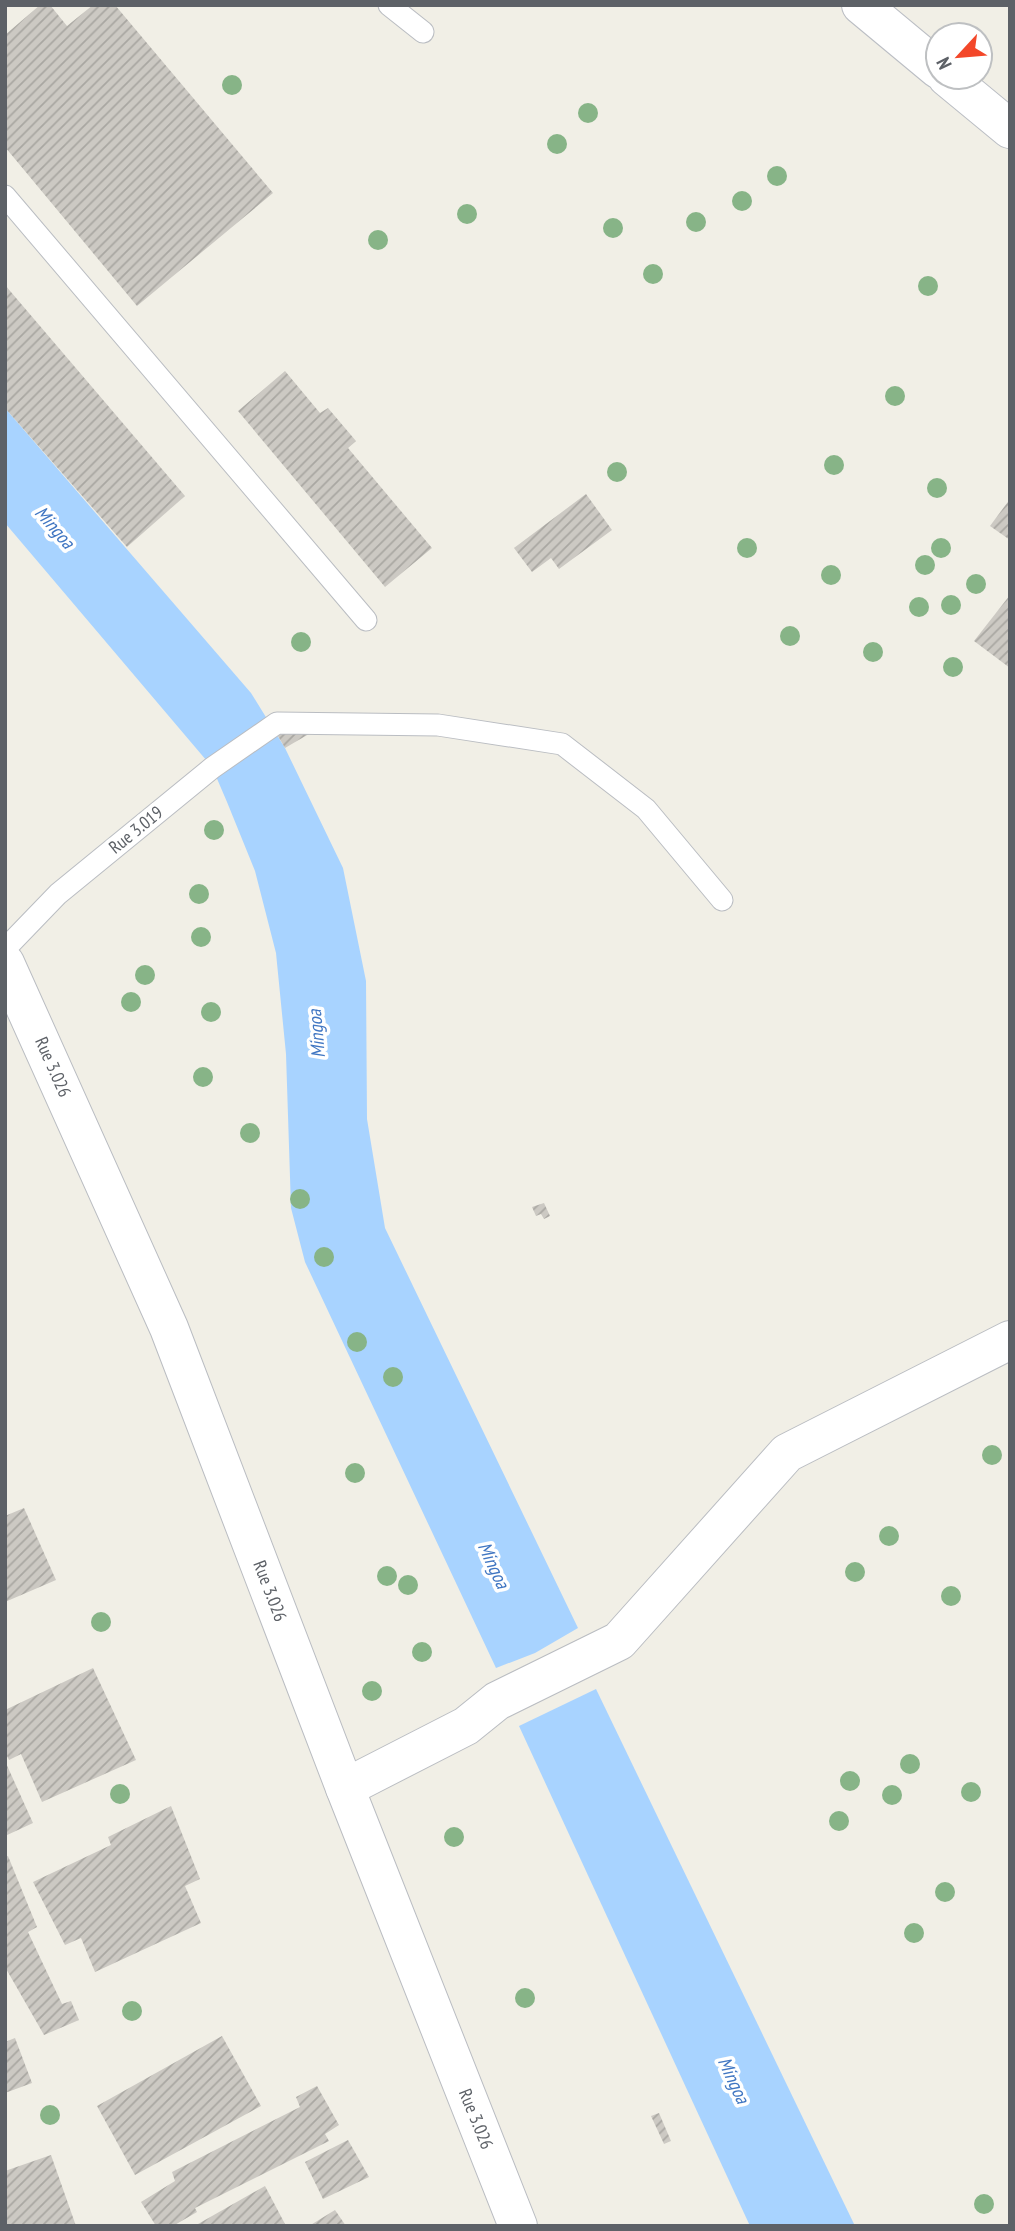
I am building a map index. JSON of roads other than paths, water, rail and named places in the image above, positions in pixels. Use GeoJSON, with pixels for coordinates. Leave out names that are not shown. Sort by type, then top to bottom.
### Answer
{"type":"FeatureCollection","features":[{"type":"Feature","properties":{"kind":"street"},"geometry":{"type":"LineString","coordinates":[[861,5],[924,57]]}},
{"type":"Feature","properties":{"kind":"street"},"geometry":{"type":"LineString","coordinates":[[964,91],[1010,129]]}},
{"type":"Feature","properties":{"kind":"street","name":"Rue 3.026"},"geometry":{"type":"LineString","coordinates":[[5,963],[169,1328],[345,1788],[518,2226]]}},
{"type":"Feature","properties":{"kind":"street"},"geometry":{"type":"LineString","coordinates":[[345,1788],[466,1726],[498,1701],[619,1641],[787,1453],[1010,1340]]}},
{"type":"Feature","properties":{"kind":"lane"},"geometry":{"type":"LineString","coordinates":[[389,5],[423,32]]}},
{"type":"Feature","properties":{"kind":"lane"},"geometry":{"type":"LineString","coordinates":[[5,196],[366,620]]}},
{"type":"Feature","properties":{"kind":"lane","name":"Rue 3.019"},"geometry":{"type":"LineString","coordinates":[[5,949],[58,894],[212,768],[277,723],[438,725],[562,744],[646,809],[722,901]]}},
{"type":"Feature","properties":{"kind":"water","name":"Mingoa"},"geometry":{"type":"Polygon","coordinates":[[[5,408],[251,693],[285,748],[343,868],[366,981],[367,1119],[385,1228],[578,1628],[535,1653],[496,1668],[305,1262],[291,1208],[286,1054],[276,953],[255,871],[212,767],[5,523],[5,408]]]}},
{"type":"Feature","properties":{"kind":"water","name":"Mingoa"},"geometry":{"type":"Polygon","coordinates":[[[596,1689],[855,2226],[750,2226],[519,1726],[596,1689]]]}}]}
